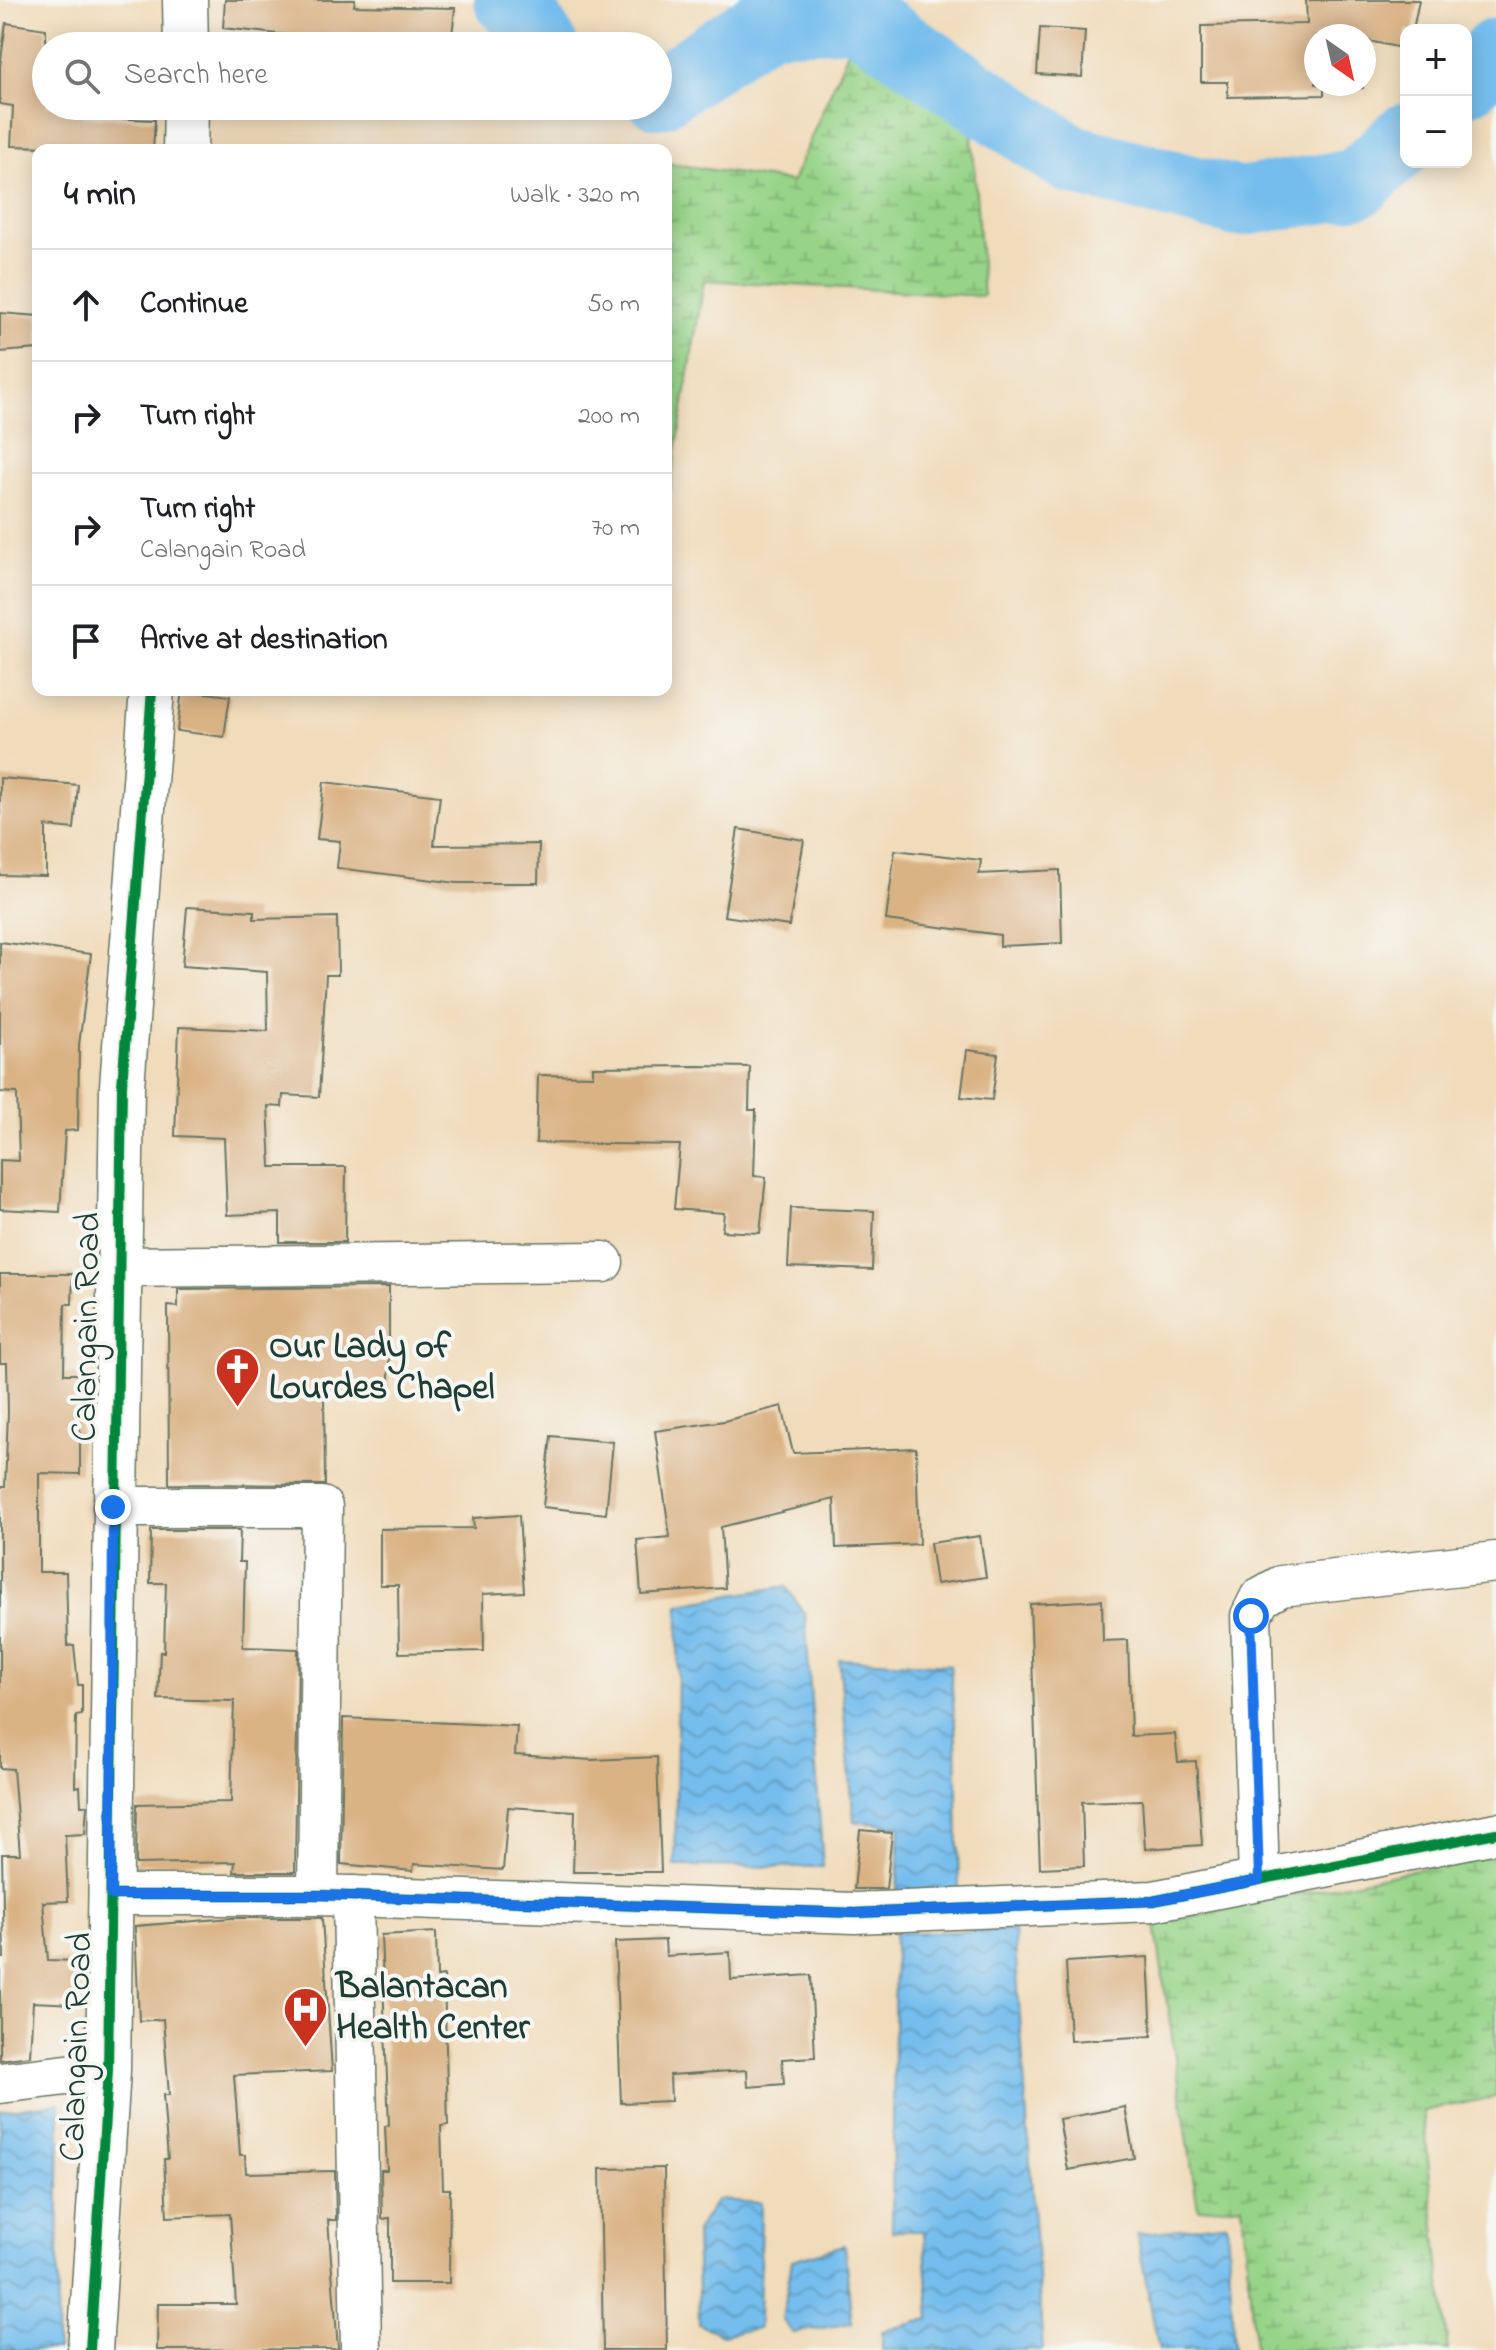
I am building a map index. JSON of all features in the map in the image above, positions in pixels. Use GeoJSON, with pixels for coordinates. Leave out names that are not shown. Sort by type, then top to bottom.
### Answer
{"type":"FeatureCollection","features":[{"type":"Feature","properties":{"kind":"street"},"geometry":{"type":"LineString","coordinates":[[185,0],[186,32]]}},
{"type":"Feature","properties":{"kind":"street"},"geometry":{"type":"LineString","coordinates":[[185,144],[186,120]]}},
{"type":"Feature","properties":{"kind":"street","name":"Calangain Road"},"geometry":{"type":"LineString","coordinates":[[90,2350],[108,2070],[116,1267],[122,1086],[152,696]]}},
{"type":"Feature","properties":{"kind":"street"},"geometry":{"type":"LineString","coordinates":[[116,1267],[603,1262]]}},
{"type":"Feature","properties":{"kind":"street"},"geometry":{"type":"LineString","coordinates":[[113,1507],[322,1507],[336,1895],[361,2350]]}},
{"type":"Feature","properties":{"kind":"street"},"geometry":{"type":"LineString","coordinates":[[1259,1880],[1251,1616],[1260,1598],[1281,1586],[1496,1562]]}},
{"type":"Feature","properties":{"kind":"street"},"geometry":{"type":"LineString","coordinates":[[111,1895],[336,1895],[855,1913],[1153,1901],[1496,1833]]}},
{"type":"Feature","properties":{"kind":"street"},"geometry":{"type":"LineString","coordinates":[[0,2083],[108,2070]]}},
{"type":"Feature","properties":{"kind":"green space"},"geometry":{"type":"Polygon","coordinates":[[[855,35],[971,118],[983,296],[704,280],[672,477],[672,164],[792,182],[855,35]]]}},
{"type":"Feature","properties":{"kind":"green space"},"geometry":{"type":"Polygon","coordinates":[[[1496,1853],[1496,2097],[1423,2111],[1448,2350],[1255,2350],[1242,2205],[1198,2209],[1155,1924],[1496,1853]]]}},
{"type":"Feature","properties":{"kind":"water"},"geometry":{"type":"Polygon","coordinates":[[[786,1586],[805,1615],[823,1867],[675,1866],[679,1604],[786,1586]]]}},
{"type":"Feature","properties":{"kind":"water"},"geometry":{"type":"Polygon","coordinates":[[[839,1659],[950,1665],[956,1738],[959,1896],[897,1897],[900,1826],[854,1821],[839,1659]]]}},
{"type":"Feature","properties":{"kind":"water"},"geometry":{"type":"Polygon","coordinates":[[[1014,1930],[1043,2350],[882,2350],[882,2331],[930,2319],[924,2231],[892,2231],[895,1933],[1014,1930]]]}},
{"type":"Feature","properties":{"kind":"water"},"geometry":{"type":"Polygon","coordinates":[[[60,2103],[57,2350],[0,2350],[0,2111],[60,2103]]]}},
{"type":"Feature","properties":{"kind":"water"},"geometry":{"type":"Polygon","coordinates":[[[717,2200],[761,2203],[759,2328],[722,2335],[699,2324],[696,2231],[717,2200]]]}},
{"type":"Feature","properties":{"kind":"water"},"geometry":{"type":"Polygon","coordinates":[[[1227,2223],[1234,2350],[1159,2350],[1137,2234],[1227,2223]]]}},
{"type":"Feature","properties":{"kind":"water"},"geometry":{"type":"Polygon","coordinates":[[[844,2245],[852,2323],[793,2333],[782,2319],[792,2260],[844,2245]]]}},
{"type":"Feature","properties":{"kind":"building"},"geometry":{"type":"Polygon","coordinates":[[[225,0],[355,0],[354,6],[455,8],[452,32],[260,32],[223,28],[225,0]]]}},
{"type":"Feature","properties":{"kind":"building"},"geometry":{"type":"Polygon","coordinates":[[[1306,0],[1419,0],[1414,24],[1400,24],[1400,48],[1376,43],[1376,24],[1307,24],[1306,0]]]}},
{"type":"Feature","properties":{"kind":"building"},"geometry":{"type":"Polygon","coordinates":[[[6,23],[46,29],[46,32],[32,32],[32,120],[155,120],[153,144],[11,146],[13,106],[0,104],[0,66],[6,23]]]}},
{"type":"Feature","properties":{"kind":"building"},"geometry":{"type":"Polygon","coordinates":[[[1304,24],[1304,95],[1228,97],[1228,82],[1201,82],[1201,26],[1304,24]]]}},
{"type":"Feature","properties":{"kind":"building"},"geometry":{"type":"Polygon","coordinates":[[[1040,28],[1085,31],[1082,77],[1037,74],[1040,28]]]}},
{"type":"Feature","properties":{"kind":"building"},"geometry":{"type":"Polygon","coordinates":[[[0,313],[32,316],[32,349],[0,352],[0,313]]]}},
{"type":"Feature","properties":{"kind":"building"},"geometry":{"type":"Polygon","coordinates":[[[181,696],[230,696],[224,737],[177,731],[181,696]]]}},
{"type":"Feature","properties":{"kind":"building"},"geometry":{"type":"Polygon","coordinates":[[[0,778],[78,785],[74,829],[46,826],[46,876],[0,875],[0,778]]]}},
{"type":"Feature","properties":{"kind":"building"},"geometry":{"type":"Polygon","coordinates":[[[324,782],[440,796],[434,845],[539,844],[538,883],[457,883],[337,868],[340,841],[317,839],[324,782]]]}},
{"type":"Feature","properties":{"kind":"building"},"geometry":{"type":"Polygon","coordinates":[[[738,829],[804,840],[789,926],[724,916],[738,829]]]}},
{"type":"Feature","properties":{"kind":"building"},"geometry":{"type":"Polygon","coordinates":[[[895,850],[981,860],[979,874],[1060,870],[1062,943],[1000,946],[1000,935],[886,920],[895,850]]]}},
{"type":"Feature","properties":{"kind":"building"},"geometry":{"type":"Polygon","coordinates":[[[187,907],[254,911],[254,919],[337,917],[338,975],[326,975],[319,1097],[283,1095],[282,1107],[268,1106],[271,1167],[346,1167],[345,1242],[280,1242],[280,1213],[227,1215],[224,1138],[175,1136],[179,1027],[268,1031],[267,972],[182,966],[187,907]]]}},
{"type":"Feature","properties":{"kind":"building"},"geometry":{"type":"Polygon","coordinates":[[[0,942],[91,954],[79,1045],[78,1130],[65,1131],[60,1212],[0,1209],[0,1160],[19,1161],[17,1093],[0,1092],[0,942]]]}},
{"type":"Feature","properties":{"kind":"building"},"geometry":{"type":"Polygon","coordinates":[[[967,1050],[998,1054],[992,1100],[961,1097],[967,1050]]]}},
{"type":"Feature","properties":{"kind":"building"},"geometry":{"type":"Polygon","coordinates":[[[593,1067],[750,1067],[749,1110],[756,1110],[754,1176],[766,1177],[760,1233],[722,1231],[724,1213],[674,1209],[680,1145],[536,1143],[538,1075],[593,1076],[593,1067]]]}},
{"type":"Feature","properties":{"kind":"building"},"geometry":{"type":"Polygon","coordinates":[[[791,1208],[874,1211],[872,1270],[788,1267],[791,1208]]]}},
{"type":"Feature","properties":{"kind":"building"},"geometry":{"type":"Polygon","coordinates":[[[0,1274],[73,1274],[72,1304],[65,1304],[64,1374],[80,1374],[80,1474],[39,1473],[39,1572],[66,1572],[68,1646],[74,1645],[78,1685],[82,1685],[82,1715],[76,1716],[75,1787],[80,1786],[81,1805],[87,1805],[85,1834],[65,1835],[68,1901],[43,1902],[48,1960],[77,1961],[74,2004],[33,2002],[30,2056],[0,2060],[0,1958],[4,1958],[2,1854],[20,1854],[13,1769],[0,1768],[0,1487],[5,1487],[8,1413],[7,1363],[0,1363],[0,1274]]]}},
{"type":"Feature","properties":{"kind":"building"},"geometry":{"type":"Polygon","coordinates":[[[389,1287],[389,1394],[324,1395],[325,1485],[169,1484],[168,1306],[178,1307],[178,1289],[389,1287]]]}},
{"type":"Feature","properties":{"kind":"building"},"geometry":{"type":"Polygon","coordinates":[[[782,1406],[793,1453],[916,1448],[919,1544],[836,1548],[834,1499],[721,1527],[725,1588],[641,1594],[637,1540],[670,1537],[655,1431],[724,1421],[782,1406]]]}},
{"type":"Feature","properties":{"kind":"building"},"geometry":{"type":"Polygon","coordinates":[[[551,1436],[613,1442],[606,1514],[543,1507],[551,1436]]]}},
{"type":"Feature","properties":{"kind":"building"},"geometry":{"type":"Polygon","coordinates":[[[519,1515],[524,1592],[483,1594],[484,1651],[399,1653],[398,1585],[380,1585],[380,1529],[474,1528],[473,1518],[519,1515]]]}},
{"type":"Feature","properties":{"kind":"building"},"geometry":{"type":"Polygon","coordinates":[[[151,1530],[240,1530],[239,1562],[245,1562],[243,1647],[298,1649],[295,1872],[234,1872],[235,1862],[136,1864],[137,1804],[231,1802],[234,1701],[158,1699],[160,1652],[164,1652],[166,1583],[150,1583],[151,1530]]]}},
{"type":"Feature","properties":{"kind":"building"},"geometry":{"type":"Polygon","coordinates":[[[980,1536],[986,1577],[936,1584],[930,1543],[980,1536]]]}},
{"type":"Feature","properties":{"kind":"building"},"geometry":{"type":"Polygon","coordinates":[[[1102,1600],[1103,1641],[1128,1640],[1131,1736],[1175,1734],[1178,1762],[1196,1761],[1202,1845],[1145,1849],[1142,1800],[1082,1802],[1084,1866],[1040,1868],[1030,1604],[1102,1600]]]}},
{"type":"Feature","properties":{"kind":"building"},"geometry":{"type":"Polygon","coordinates":[[[343,1718],[517,1726],[515,1755],[592,1760],[657,1757],[661,1872],[573,1872],[575,1811],[508,1807],[503,1870],[414,1864],[413,1871],[341,1864],[343,1718]]]}},
{"type":"Feature","properties":{"kind":"building"},"geometry":{"type":"Polygon","coordinates":[[[860,1830],[892,1833],[886,1889],[854,1889],[860,1830]]]}},
{"type":"Feature","properties":{"kind":"building"},"geometry":{"type":"Polygon","coordinates":[[[232,1918],[322,1918],[332,2071],[234,2075],[240,2155],[245,2155],[246,2173],[335,2171],[336,2220],[328,2220],[338,2349],[157,2350],[158,2304],[236,2304],[230,2214],[167,2217],[164,2159],[168,2159],[163,2095],[169,2095],[163,2019],[139,2021],[135,1926],[232,1918]]]}},
{"type":"Feature","properties":{"kind":"building"},"geometry":{"type":"Polygon","coordinates":[[[436,1932],[437,1977],[444,1976],[448,2125],[441,2126],[443,2189],[450,2189],[449,2283],[390,2283],[390,2218],[382,2219],[381,2170],[387,2170],[385,2126],[389,2125],[381,1935],[436,1932]]]}},
{"type":"Feature","properties":{"kind":"building"},"geometry":{"type":"Polygon","coordinates":[[[665,1940],[666,1956],[730,1952],[731,1980],[811,1975],[815,2057],[782,2059],[784,2084],[748,2087],[747,2070],[670,2075],[671,2101],[621,2103],[615,1942],[665,1940]]]}},
{"type":"Feature","properties":{"kind":"building"},"geometry":{"type":"Polygon","coordinates":[[[1148,1957],[1152,2036],[1070,2041],[1066,1962],[1148,1957]]]}},
{"type":"Feature","properties":{"kind":"building"},"geometry":{"type":"Polygon","coordinates":[[[1125,2107],[1134,2158],[1068,2170],[1059,2119],[1125,2107]]]}},
{"type":"Feature","properties":{"kind":"building"},"geometry":{"type":"Polygon","coordinates":[[[664,2168],[667,2350],[603,2350],[600,2169],[664,2168]]]}},
{"type":"Feature","properties":{"kind":"waterway"},"geometry":{"type":"LineString","coordinates":[[509,0],[524,15],[534,32]]}},
{"type":"Feature","properties":{"kind":"waterway"},"geometry":{"type":"LineString","coordinates":[[672,84],[768,19],[856,15],[1071,159],[1238,202],[1358,183],[1400,144]]}},
{"type":"Feature","properties":{"kind":"waterway"},"geometry":{"type":"LineString","coordinates":[[1472,75],[1496,53]]}},
{"type":"Feature","properties":{"kind":"cycle path"},"geometry":{"type":"LineString","coordinates":[[90,2350],[108,2070],[122,1086],[152,696]]}},
{"type":"Feature","properties":{"kind":"cycle path"},"geometry":{"type":"LineString","coordinates":[[111,1895],[318,1895],[855,1913],[1153,1901],[1496,1833]]}},
{"type":"Feature","properties":{"kind":"place","name":"Our Lady of Lourdes Chapel"},"geometry":{"type":"Point","coordinates":[238,1408]}},
{"type":"Feature","properties":{"kind":"place","name":"Balantacan Health Center"},"geometry":{"type":"Point","coordinates":[305,2048]}},
{"type":"Feature","properties":{"kind":"route"},"geometry":{"type":"LineString","coordinates":[[113,1507],[111,1895],[318,1895],[855,1913],[1153,1901],[1259,1880],[1251,1616]]}}]}
